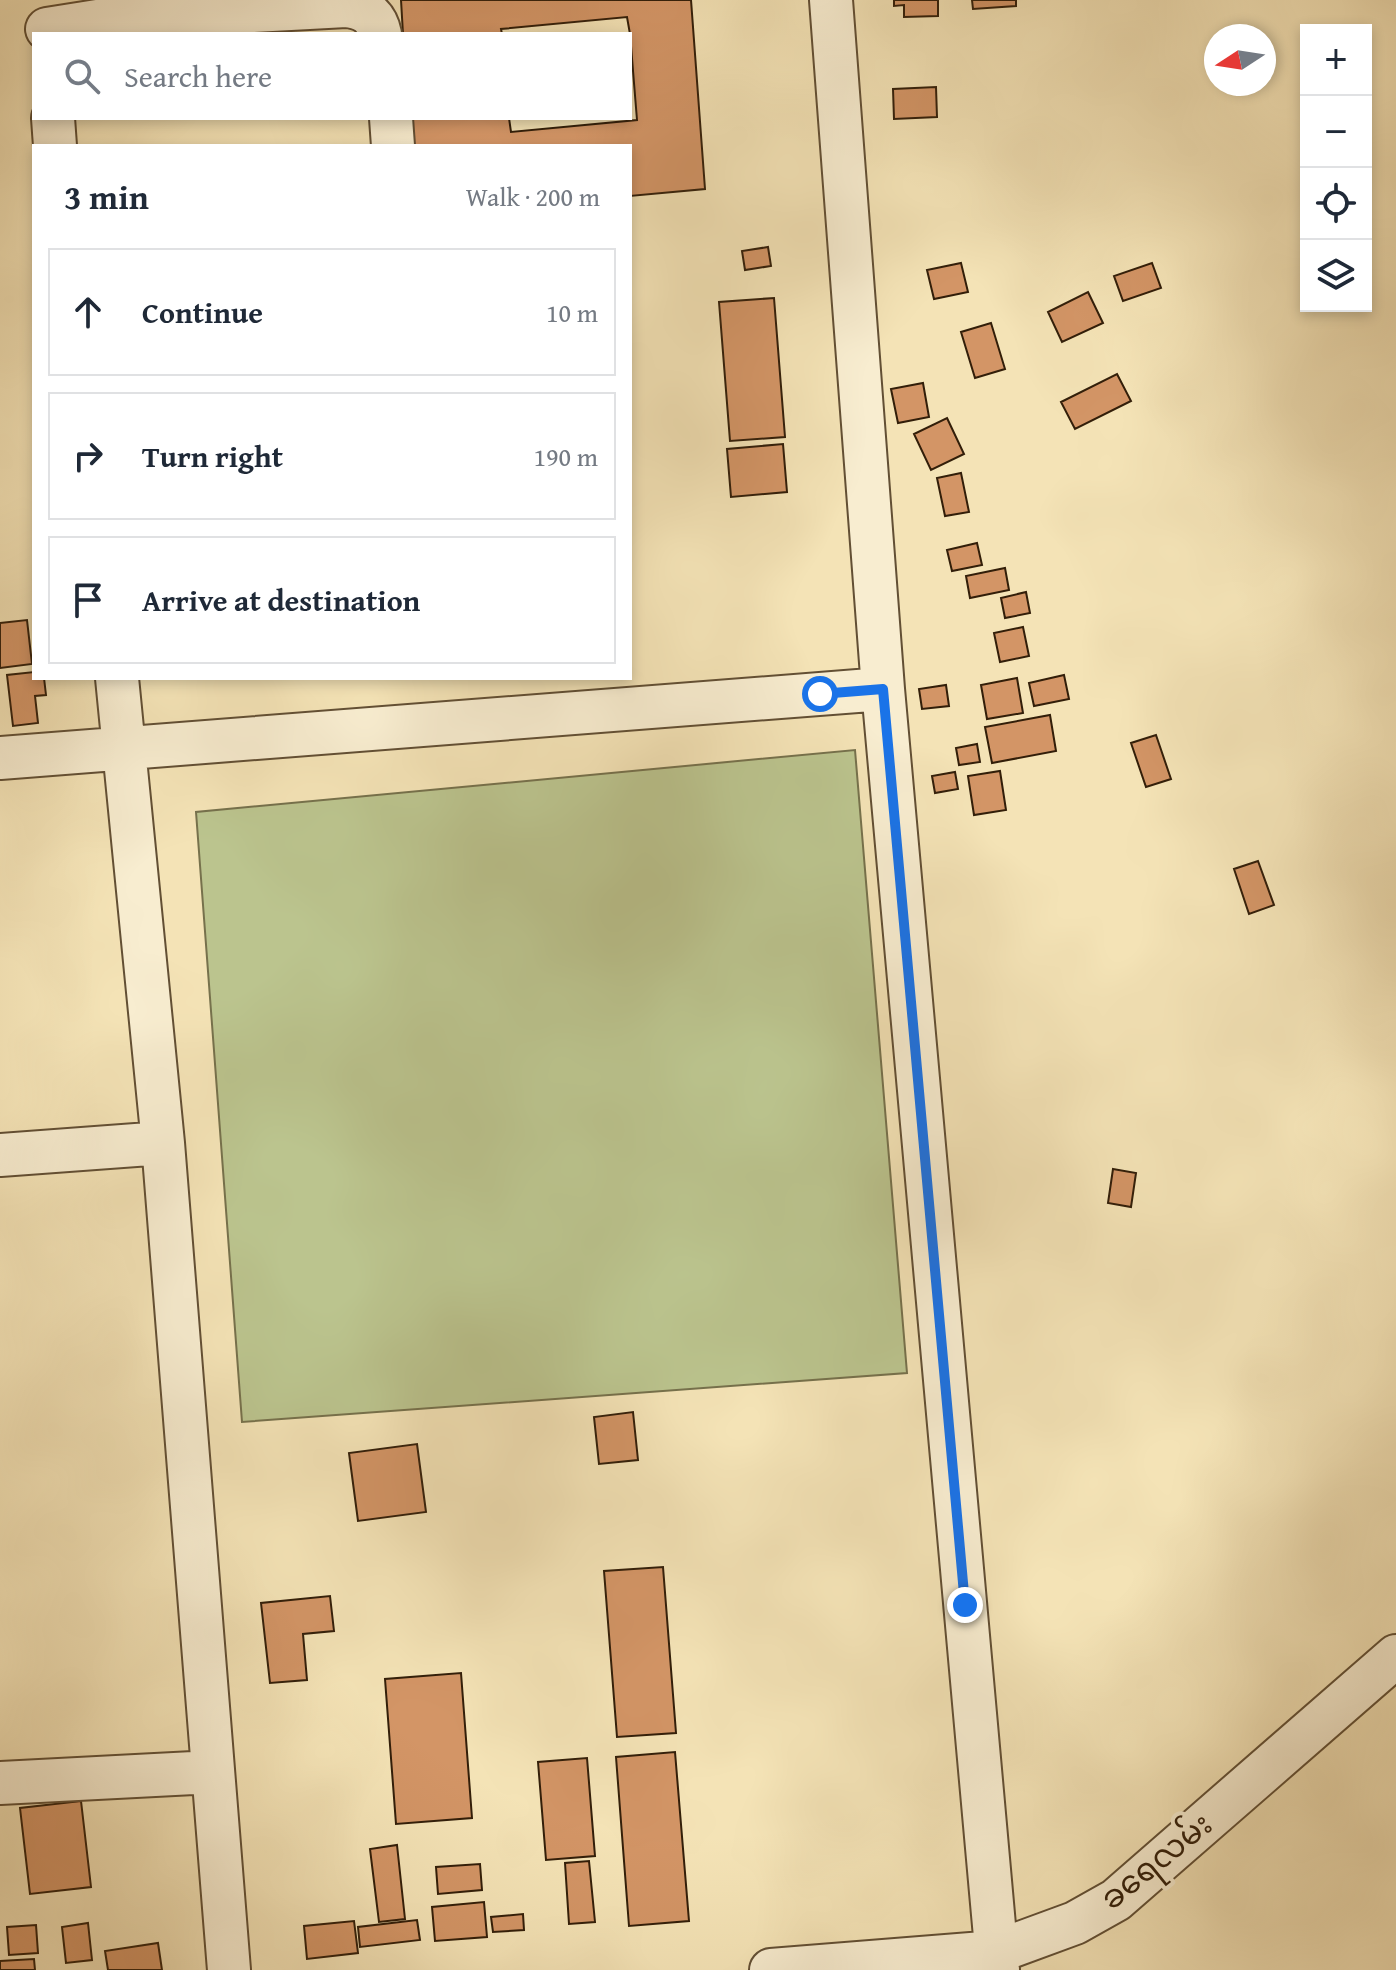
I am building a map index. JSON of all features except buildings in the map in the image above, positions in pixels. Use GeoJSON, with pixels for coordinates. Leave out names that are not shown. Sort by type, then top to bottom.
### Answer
{"type":"FeatureCollection","features":[{"type":"Feature","properties":{"kind":"street"},"geometry":{"type":"LineString","coordinates":[[831,0],[883,689],[997,1961]]}},
{"type":"Feature","properties":{"kind":"street"},"geometry":{"type":"LineString","coordinates":[[47,21],[346,6],[368,13],[378,24],[380,32]]}},
{"type":"Feature","properties":{"kind":"street"},"geometry":{"type":"LineString","coordinates":[[53,120],[55,144]]}},
{"type":"Feature","properties":{"kind":"street"},"geometry":{"type":"LineString","coordinates":[[391,120],[393,144]]}},
{"type":"Feature","properties":{"kind":"street"},"geometry":{"type":"LineString","coordinates":[[117,680],[163,1143],[229,1970]]}},
{"type":"Feature","properties":{"kind":"street"},"geometry":{"type":"LineString","coordinates":[[0,758],[883,689]]}},
{"type":"Feature","properties":{"kind":"street"},"geometry":{"type":"LineString","coordinates":[[0,1155],[163,1143]]}},
{"type":"Feature","properties":{"kind":"street","name":"ခရေလမ်း"},"geometry":{"type":"LineString","coordinates":[[771,1970],[997,1961],[1075,1923],[1116,1900],[1396,1656]]}},
{"type":"Feature","properties":{"kind":"street"},"geometry":{"type":"LineString","coordinates":[[0,1783],[213,1772]]}},
{"type":"Feature","properties":{"kind":"green space"},"geometry":{"type":"Polygon","coordinates":[[[855,750],[907,1373],[242,1422],[196,812],[855,750]]]}},
{"type":"Feature","properties":{"kind":"route"},"geometry":{"type":"LineString","coordinates":[[820,694],[883,689],[965,1605]]}}]}
